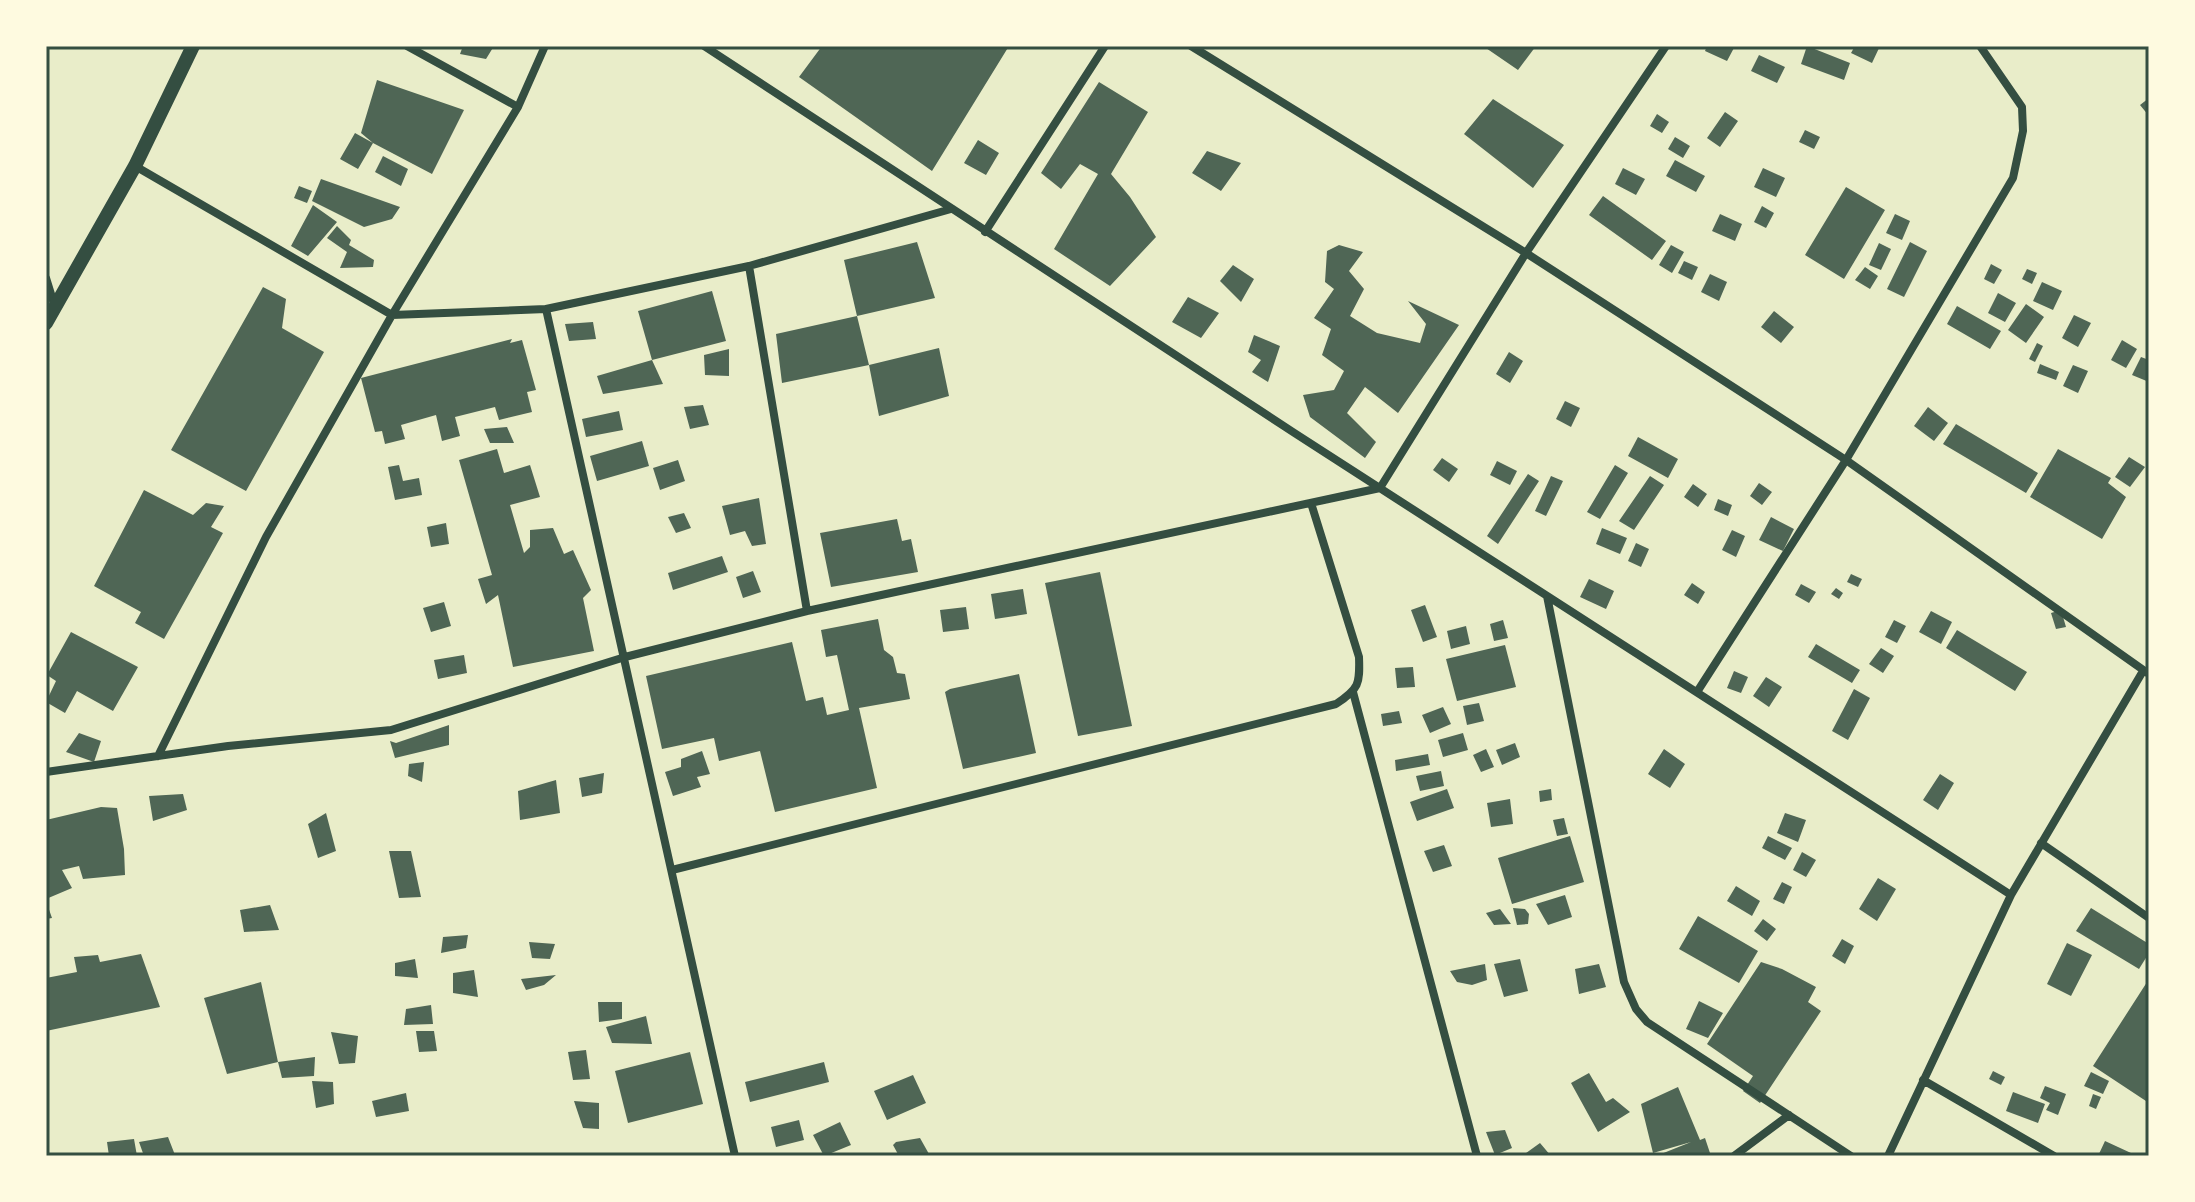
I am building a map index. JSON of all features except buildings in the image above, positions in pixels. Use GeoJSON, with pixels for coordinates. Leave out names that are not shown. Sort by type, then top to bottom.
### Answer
{"type":"FeatureCollection","features":[{"type":"Feature","properties":{"kind":"street"},"geometry":{"type":"LineString","coordinates":[[46,323],[135,166],[193,46]]}},
{"type":"Feature","properties":{"kind":"street"},"geometry":{"type":"LineString","coordinates":[[407,46],[518,107]]}},
{"type":"Feature","properties":{"kind":"street"},"geometry":{"type":"LineString","coordinates":[[158,756],[266,537],[392,315],[518,107],[545,46]]}},
{"type":"Feature","properties":{"kind":"street"},"geometry":{"type":"LineString","coordinates":[[704,46],[985,232],[2011,895]]}},
{"type":"Feature","properties":{"kind":"street"},"geometry":{"type":"LineString","coordinates":[[985,232],[1105,46]]}},
{"type":"Feature","properties":{"kind":"street"},"geometry":{"type":"LineString","coordinates":[[1193,46],[1526,253],[1846,460],[2146,673],[2011,895],[1888,1156]]}},
{"type":"Feature","properties":{"kind":"street"},"geometry":{"type":"LineString","coordinates":[[46,772],[228,746],[391,730],[625,657],[807,611],[1380,488],[1526,253],[1666,46]]}},
{"type":"Feature","properties":{"kind":"street"},"geometry":{"type":"LineString","coordinates":[[1697,692],[1846,460],[2013,178],[2023,131],[2022,107],[1980,46]]}},
{"type":"Feature","properties":{"kind":"street"},"geometry":{"type":"LineString","coordinates":[[135,166],[392,315],[546,309],[749,266],[951,209]]}},
{"type":"Feature","properties":{"kind":"street"},"geometry":{"type":"LineString","coordinates":[[749,266],[807,611]]}},
{"type":"Feature","properties":{"kind":"street"},"geometry":{"type":"LineString","coordinates":[[46,278],[55,308]]}},
{"type":"Feature","properties":{"kind":"street"},"geometry":{"type":"LineString","coordinates":[[546,309],[735,1156]]}},
{"type":"Feature","properties":{"kind":"street"},"geometry":{"type":"LineString","coordinates":[[672,870],[1336,704],[1353,692],[1359,679],[1359,657],[1311,503]]}},
{"type":"Feature","properties":{"kind":"street"},"geometry":{"type":"LineString","coordinates":[[1547,596],[1624,982],[1636,1009],[1647,1022],[1851,1156]]}},
{"type":"Feature","properties":{"kind":"street"},"geometry":{"type":"LineString","coordinates":[[1353,692],[1477,1156]]}},
{"type":"Feature","properties":{"kind":"street"},"geometry":{"type":"LineString","coordinates":[[2041,843],[2149,918]]}},
{"type":"Feature","properties":{"kind":"street"},"geometry":{"type":"LineString","coordinates":[[1923,1080],[2054,1156]]}},
{"type":"Feature","properties":{"kind":"street"},"geometry":{"type":"LineString","coordinates":[[1734,1156],[1789,1115]]}}]}
